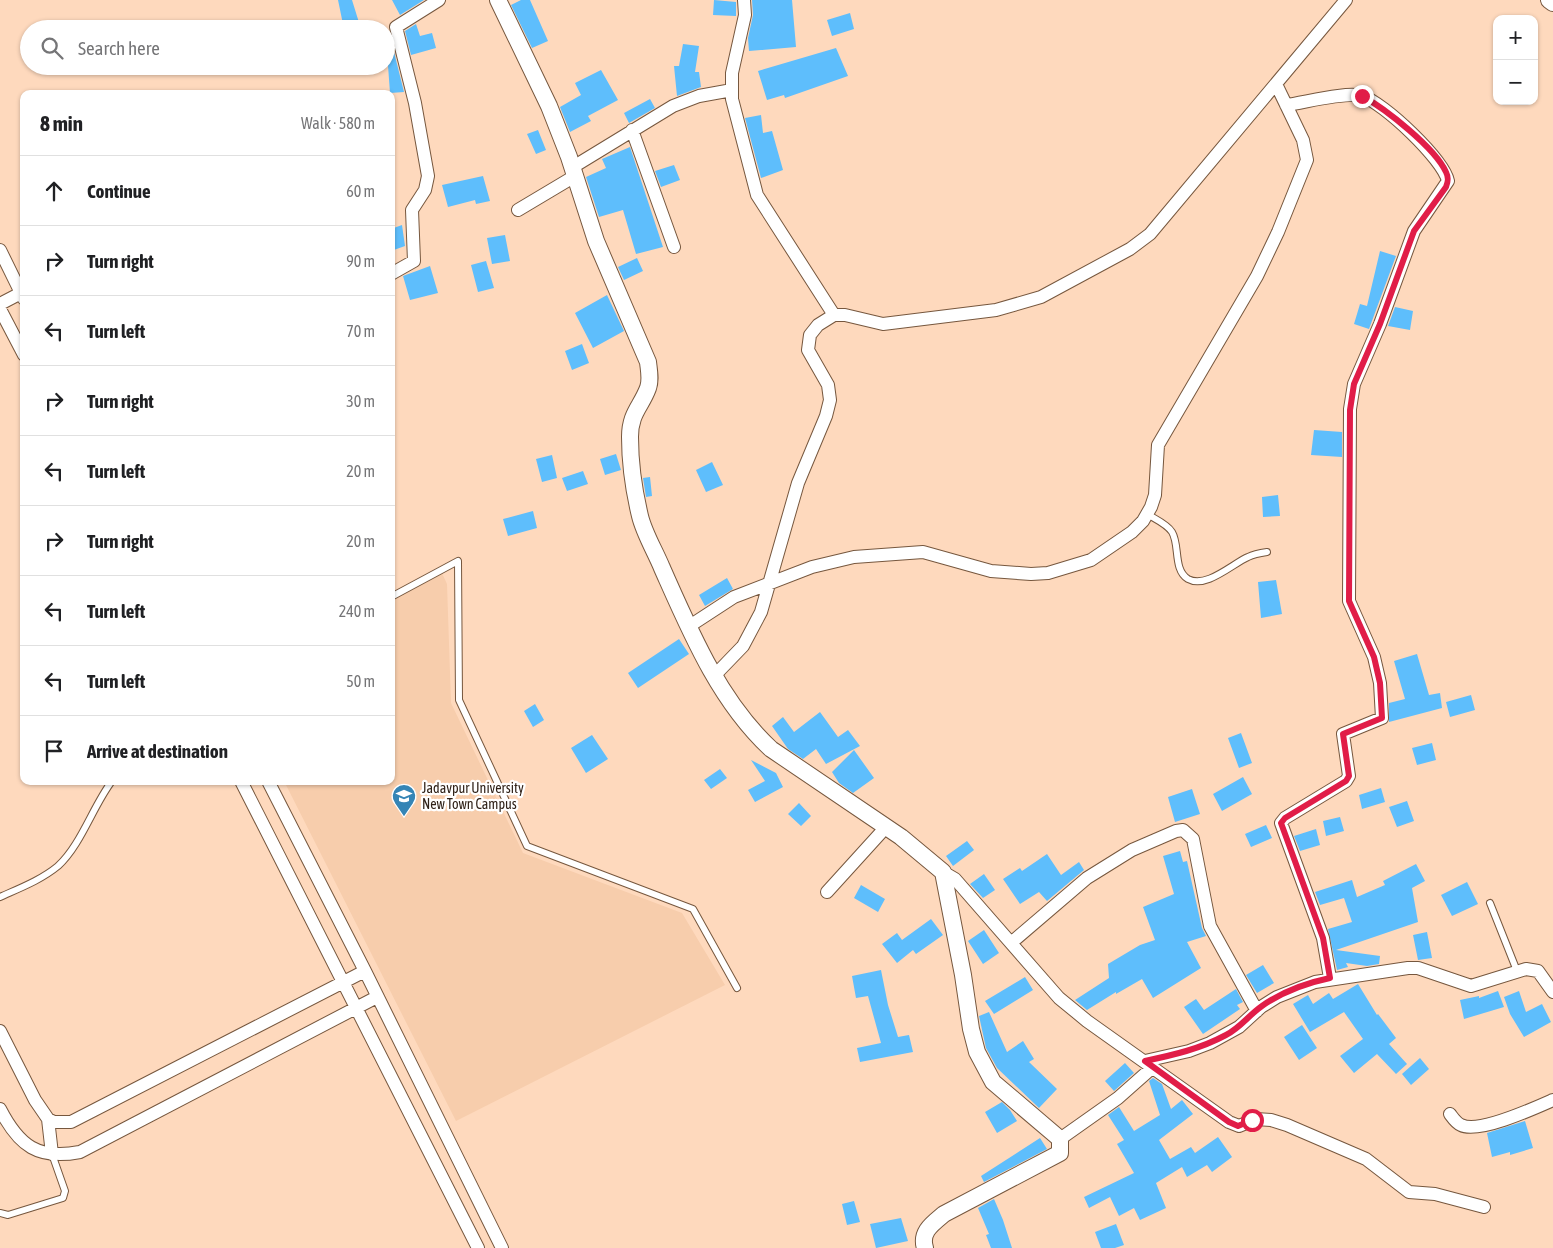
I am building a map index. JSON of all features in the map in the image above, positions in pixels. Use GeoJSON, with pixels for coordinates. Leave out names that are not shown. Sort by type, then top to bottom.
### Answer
{"type":"FeatureCollection","features":[{"type":"Feature","properties":{"kind":"street"},"geometry":{"type":"LineString","coordinates":[[395,272],[414,261],[412,210],[425,190],[428,176],[416,102],[396,27],[398,23],[439,0]]}},
{"type":"Feature","properties":{"kind":"street"},"geometry":{"type":"LineString","coordinates":[[498,0],[549,106],[574,172],[596,241],[648,362],[650,377],[648,388],[633,415],[630,436],[633,474],[640,518],[688,627],[732,704],[755,735],[770,749],[886,827],[955,880],[1059,998],[1236,1126],[1241,1126],[1256,1119],[1271,1120],[1287,1125],[1366,1159],[1410,1192],[1435,1194],[1484,1206]]}},
{"type":"Feature","properties":{"kind":"street"},"geometry":{"type":"LineString","coordinates":[[744,0],[745,15],[732,73],[732,99],[757,195],[834,315]]}},
{"type":"Feature","properties":{"kind":"street"},"geometry":{"type":"LineString","coordinates":[[715,674],[743,646],[761,612],[782,532],[798,483],[826,416],[830,400],[828,385],[808,350],[807,344],[810,335],[818,325],[834,315],[845,315],[883,324],[979,314],[1041,297],[1130,249],[1150,234],[1346,0]]}},
{"type":"Feature","properties":{"kind":"street"},"geometry":{"type":"LineString","coordinates":[[1549,0],[1553,3]]}},
{"type":"Feature","properties":{"kind":"street"},"geometry":{"type":"LineString","coordinates":[[688,627],[734,597],[812,567],[854,557],[912,553],[935,554],[991,571],[1031,574],[1048,573],[1092,560],[1132,532],[1147,514],[1155,495],[1158,445],[1257,276],[1278,232],[1307,160],[1303,140],[1276,84]]}},
{"type":"Feature","properties":{"kind":"street"},"geometry":{"type":"LineString","coordinates":[[518,210],[632,130],[673,106],[699,96],[732,90]]}},
{"type":"Feature","properties":{"kind":"street"},"geometry":{"type":"LineString","coordinates":[[1286,105],[1344,96],[1362,96],[1376,104],[1410,132],[1439,162],[1447,173],[1448,181],[1446,187],[1414,231],[1380,324],[1354,384],[1350,410],[1349,601],[1374,657],[1380,683],[1382,718],[1343,734],[1349,776],[1346,781],[1285,818],[1281,823],[1323,938],[1330,978]]}},
{"type":"Feature","properties":{"kind":"street"},"geometry":{"type":"LineString","coordinates":[[632,130],[674,247]]}},
{"type":"Feature","properties":{"kind":"street"},"geometry":{"type":"LineString","coordinates":[[0,250],[6,275],[20,293]]}},
{"type":"Feature","properties":{"kind":"street"},"geometry":{"type":"LineString","coordinates":[[0,304],[20,297]]}},
{"type":"Feature","properties":{"kind":"street"},"geometry":{"type":"LineString","coordinates":[[0,309],[20,347]]}},
{"type":"Feature","properties":{"kind":"street"},"geometry":{"type":"LineString","coordinates":[[243,785],[344,983],[355,1009],[478,1248]]}},
{"type":"Feature","properties":{"kind":"street"},"geometry":{"type":"LineString","coordinates":[[270,785],[365,971],[502,1248]]}},
{"type":"Feature","properties":{"kind":"street"},"geometry":{"type":"LineString","coordinates":[[826,892],[886,827]]}},
{"type":"Feature","properties":{"kind":"street"},"geometry":{"type":"LineString","coordinates":[[1011,943],[1087,878],[1132,850],[1176,831],[1183,830],[1193,839],[1210,926],[1257,1011]]}},
{"type":"Feature","properties":{"kind":"street"},"geometry":{"type":"LineString","coordinates":[[926,1248],[923,1241],[927,1228],[944,1214],[1060,1153],[1060,1139],[993,1082],[977,1052],[970,1029],[963,975],[943,872]]}},
{"type":"Feature","properties":{"kind":"street"},"geometry":{"type":"LineString","coordinates":[[1060,1139],[1118,1098],[1149,1064],[1210,1043],[1233,1031],[1257,1011],[1294,990],[1330,978],[1418,968],[1471,986],[1526,969],[1538,971],[1553,992]]}},
{"type":"Feature","properties":{"kind":"street"},"geometry":{"type":"LineString","coordinates":[[48,1119],[54,1122],[71,1122],[365,971]]}},
{"type":"Feature","properties":{"kind":"street"},"geometry":{"type":"LineString","coordinates":[[0,1110],[20,1141],[31,1148],[52,1154],[80,1152],[377,997]]}},
{"type":"Feature","properties":{"kind":"street"},"geometry":{"type":"LineString","coordinates":[[0,1031],[35,1100],[48,1119],[52,1154]]}},
{"type":"Feature","properties":{"kind":"street"},"geometry":{"type":"LineString","coordinates":[[1450,1114],[1462,1126],[1472,1127],[1493,1122],[1553,1100]]}},
{"type":"Feature","properties":{"kind":"lane"},"geometry":{"type":"LineString","coordinates":[[1147,514],[1171,530],[1175,537],[1181,571],[1188,579],[1199,582],[1207,580],[1248,557],[1266,552]]}},
{"type":"Feature","properties":{"kind":"lane"},"geometry":{"type":"LineString","coordinates":[[395,594],[458,561],[459,700],[528,846],[693,909],[738,988]]}},
{"type":"Feature","properties":{"kind":"lane"},"geometry":{"type":"LineString","coordinates":[[0,897],[38,880],[58,866],[69,854],[110,785]]}},
{"type":"Feature","properties":{"kind":"lane"},"geometry":{"type":"LineString","coordinates":[[1490,903],[1517,971]]}},
{"type":"Feature","properties":{"kind":"lane"},"geometry":{"type":"LineString","coordinates":[[0,1213],[8,1215],[64,1198],[65,1192],[52,1154]]}},
{"type":"Feature","properties":{"kind":"shaded area","name":"Jadavpur University New Town Campus"},"geometry":{"type":"Polygon","coordinates":[[[442,573],[447,584],[451,703],[523,853],[682,913],[725,985],[456,1121],[286,785],[395,785],[395,597],[442,573]]]}},
{"type":"Feature","properties":{"kind":"building"},"geometry":{"type":"Polygon","coordinates":[[[338,0],[352,0],[358,20],[342,20],[338,0]]]}},
{"type":"Feature","properties":{"kind":"building"},"geometry":{"type":"Polygon","coordinates":[[[392,0],[424,0],[400,15],[392,0]]]}},
{"type":"Feature","properties":{"kind":"building"},"geometry":{"type":"Polygon","coordinates":[[[521,0],[530,0],[548,41],[532,48],[511,5],[521,0]]]}},
{"type":"Feature","properties":{"kind":"building"},"geometry":{"type":"Polygon","coordinates":[[[714,0],[736,2],[736,16],[713,15],[714,0]]]}},
{"type":"Feature","properties":{"kind":"building"},"geometry":{"type":"Polygon","coordinates":[[[752,0],[792,0],[796,47],[749,51],[748,38],[753,15],[752,0]]]}},
{"type":"Feature","properties":{"kind":"building"},"geometry":{"type":"Polygon","coordinates":[[[850,13],[854,29],[832,36],[827,20],[850,13]]]}},
{"type":"Feature","properties":{"kind":"building"},"geometry":{"type":"Polygon","coordinates":[[[416,24],[420,36],[432,33],[436,48],[411,55],[405,31],[416,24]]]}},
{"type":"Feature","properties":{"kind":"building"},"geometry":{"type":"Polygon","coordinates":[[[683,44],[699,46],[695,72],[699,72],[701,87],[677,96],[674,66],[679,66],[683,44]]]}},
{"type":"Feature","properties":{"kind":"building"},"geometry":{"type":"Polygon","coordinates":[[[836,48],[848,76],[785,98],[784,95],[767,100],[758,71],[836,48]]]}},
{"type":"Feature","properties":{"kind":"building"},"geometry":{"type":"Polygon","coordinates":[[[395,56],[404,92],[395,93],[395,90],[390,90],[389,75],[395,75],[395,56]]]}},
{"type":"Feature","properties":{"kind":"building"},"geometry":{"type":"Polygon","coordinates":[[[601,70],[618,100],[588,116],[591,121],[570,132],[560,107],[581,95],[575,83],[601,70]]]}},
{"type":"Feature","properties":{"kind":"building"},"geometry":{"type":"Polygon","coordinates":[[[650,99],[655,108],[629,123],[624,113],[650,99]]]}},
{"type":"Feature","properties":{"kind":"building"},"geometry":{"type":"Polygon","coordinates":[[[761,115],[763,133],[772,131],[783,170],[761,178],[745,118],[761,115]]]}},
{"type":"Feature","properties":{"kind":"building"},"geometry":{"type":"Polygon","coordinates":[[[538,130],[546,150],[536,154],[527,134],[538,130]]]}},
{"type":"Feature","properties":{"kind":"building"},"geometry":{"type":"Polygon","coordinates":[[[630,147],[663,247],[636,254],[623,210],[599,217],[586,177],[606,168],[602,159],[630,147]]]}},
{"type":"Feature","properties":{"kind":"building"},"geometry":{"type":"Polygon","coordinates":[[[674,165],[680,180],[661,187],[655,171],[674,165]]]}},
{"type":"Feature","properties":{"kind":"building"},"geometry":{"type":"Polygon","coordinates":[[[483,176],[490,201],[476,204],[475,200],[448,207],[442,185],[483,176]]]}},
{"type":"Feature","properties":{"kind":"building"},"geometry":{"type":"Polygon","coordinates":[[[402,225],[405,246],[395,250],[395,228],[402,225]]]}},
{"type":"Feature","properties":{"kind":"building"},"geometry":{"type":"Polygon","coordinates":[[[505,235],[510,261],[492,264],[487,238],[505,235]]]}},
{"type":"Feature","properties":{"kind":"building"},"geometry":{"type":"Polygon","coordinates":[[[1380,251],[1396,256],[1369,329],[1354,324],[1360,304],[1367,306],[1380,251]]]}},
{"type":"Feature","properties":{"kind":"building"},"geometry":{"type":"Polygon","coordinates":[[[637,258],[643,271],[624,280],[618,267],[637,258]]]}},
{"type":"Feature","properties":{"kind":"building"},"geometry":{"type":"Polygon","coordinates":[[[486,261],[494,288],[478,292],[471,265],[486,261]]]}},
{"type":"Feature","properties":{"kind":"building"},"geometry":{"type":"Polygon","coordinates":[[[430,266],[438,293],[410,300],[403,276],[430,266]]]}},
{"type":"Feature","properties":{"kind":"building"},"geometry":{"type":"Polygon","coordinates":[[[607,295],[624,331],[593,348],[575,313],[607,295]]]}},
{"type":"Feature","properties":{"kind":"building"},"geometry":{"type":"Polygon","coordinates":[[[1395,307],[1413,311],[1410,330],[1388,326],[1395,307]]]}},
{"type":"Feature","properties":{"kind":"building"},"geometry":{"type":"Polygon","coordinates":[[[582,344],[589,363],[572,370],[565,351],[582,344]]]}},
{"type":"Feature","properties":{"kind":"building"},"geometry":{"type":"Polygon","coordinates":[[[1314,430],[1342,432],[1342,457],[1311,455],[1314,430]]]}},
{"type":"Feature","properties":{"kind":"building"},"geometry":{"type":"Polygon","coordinates":[[[616,454],[621,470],[605,475],[600,459],[616,454]]]}},
{"type":"Feature","properties":{"kind":"building"},"geometry":{"type":"Polygon","coordinates":[[[552,455],[557,478],[542,482],[536,459],[552,455]]]}},
{"type":"Feature","properties":{"kind":"building"},"geometry":{"type":"Polygon","coordinates":[[[712,462],[723,485],[706,492],[696,470],[712,462]]]}},
{"type":"Feature","properties":{"kind":"building"},"geometry":{"type":"Polygon","coordinates":[[[583,471],[588,484],[567,491],[562,478],[583,471]]]}},
{"type":"Feature","properties":{"kind":"building"},"geometry":{"type":"Polygon","coordinates":[[[650,477],[652,496],[646,497],[643,478],[650,477]]]}},
{"type":"Feature","properties":{"kind":"building"},"geometry":{"type":"Polygon","coordinates":[[[1278,495],[1280,516],[1263,517],[1262,497],[1278,495]]]}},
{"type":"Feature","properties":{"kind":"building"},"geometry":{"type":"Polygon","coordinates":[[[533,511],[537,528],[508,536],[503,519],[533,511]]]}},
{"type":"Feature","properties":{"kind":"building"},"geometry":{"type":"Polygon","coordinates":[[[727,578],[733,589],[705,606],[699,595],[727,578]]]}},
{"type":"Feature","properties":{"kind":"building"},"geometry":{"type":"Polygon","coordinates":[[[1276,580],[1282,614],[1261,618],[1258,582],[1276,580]]]}},
{"type":"Feature","properties":{"kind":"building"},"geometry":{"type":"Polygon","coordinates":[[[679,639],[689,654],[638,688],[628,673],[679,639]]]}},
{"type":"Feature","properties":{"kind":"building"},"geometry":{"type":"Polygon","coordinates":[[[1417,654],[1429,695],[1440,693],[1442,708],[1389,722],[1389,703],[1405,699],[1394,661],[1417,654]]]}},
{"type":"Feature","properties":{"kind":"building"},"geometry":{"type":"Polygon","coordinates":[[[1471,695],[1475,710],[1450,717],[1446,702],[1471,695]]]}},
{"type":"Feature","properties":{"kind":"building"},"geometry":{"type":"Polygon","coordinates":[[[535,704],[544,720],[533,727],[524,711],[535,704]]]}},
{"type":"Feature","properties":{"kind":"building"},"geometry":{"type":"Polygon","coordinates":[[[820,712],[838,737],[848,730],[860,746],[826,764],[816,749],[803,759],[788,749],[772,726],[783,717],[794,732],[820,712]]]}},
{"type":"Feature","properties":{"kind":"building"},"geometry":{"type":"Polygon","coordinates":[[[1241,733],[1252,763],[1239,768],[1228,738],[1241,733]]]}},
{"type":"Feature","properties":{"kind":"building"},"geometry":{"type":"Polygon","coordinates":[[[592,735],[608,759],[586,773],[571,748],[592,735]]]}},
{"type":"Feature","properties":{"kind":"building"},"geometry":{"type":"Polygon","coordinates":[[[1432,743],[1436,760],[1417,765],[1412,748],[1432,743]]]}},
{"type":"Feature","properties":{"kind":"building"},"geometry":{"type":"Polygon","coordinates":[[[854,750],[874,778],[853,793],[839,783],[832,772],[854,750]]]}},
{"type":"Feature","properties":{"kind":"building"},"geometry":{"type":"Polygon","coordinates":[[[751,760],[776,773],[783,787],[755,802],[748,790],[765,781],[751,760]]]}},
{"type":"Feature","properties":{"kind":"building"},"geometry":{"type":"Polygon","coordinates":[[[720,769],[727,778],[711,789],[704,780],[720,769]]]}},
{"type":"Feature","properties":{"kind":"building"},"geometry":{"type":"Polygon","coordinates":[[[1243,777],[1252,794],[1222,811],[1213,794],[1243,777]]]}},
{"type":"Feature","properties":{"kind":"building"},"geometry":{"type":"Polygon","coordinates":[[[1381,788],[1385,802],[1362,809],[1359,795],[1381,788]]]}},
{"type":"Feature","properties":{"kind":"building"},"geometry":{"type":"Polygon","coordinates":[[[1192,789],[1200,814],[1175,822],[1168,797],[1192,789]]]}},
{"type":"Feature","properties":{"kind":"building"},"geometry":{"type":"Polygon","coordinates":[[[1407,801],[1414,821],[1397,827],[1389,807],[1407,801]]]}},
{"type":"Feature","properties":{"kind":"building"},"geometry":{"type":"Polygon","coordinates":[[[799,803],[811,816],[801,826],[788,814],[799,803]]]}},
{"type":"Feature","properties":{"kind":"building"},"geometry":{"type":"Polygon","coordinates":[[[1340,817],[1344,831],[1326,836],[1323,821],[1340,817]]]}},
{"type":"Feature","properties":{"kind":"building"},"geometry":{"type":"Polygon","coordinates":[[[1266,825],[1272,838],[1251,847],[1245,834],[1266,825]]]}},
{"type":"Feature","properties":{"kind":"building"},"geometry":{"type":"Polygon","coordinates":[[[1316,829],[1320,845],[1300,851],[1294,836],[1316,829]]]}},
{"type":"Feature","properties":{"kind":"building"},"geometry":{"type":"Polygon","coordinates":[[[967,841],[974,850],[953,866],[946,856],[967,841]]]}},
{"type":"Feature","properties":{"kind":"building"},"geometry":{"type":"Polygon","coordinates":[[[1180,851],[1183,862],[1187,861],[1202,928],[1206,936],[1187,942],[1201,968],[1153,998],[1142,979],[1087,1010],[1075,1000],[1109,978],[1108,964],[1140,945],[1155,940],[1143,907],[1174,894],[1163,856],[1180,851]]]}},
{"type":"Feature","properties":{"kind":"building"},"geometry":{"type":"Polygon","coordinates":[[[1047,854],[1061,875],[1079,862],[1084,870],[1047,901],[1039,892],[1020,904],[1003,879],[1020,868],[1022,871],[1047,854]]]}},
{"type":"Feature","properties":{"kind":"building"},"geometry":{"type":"Polygon","coordinates":[[[1416,864],[1425,881],[1412,888],[1418,922],[1336,950],[1380,956],[1379,964],[1367,966],[1346,963],[1348,967],[1337,970],[1328,929],[1352,922],[1344,898],[1320,905],[1315,892],[1352,880],[1357,897],[1385,885],[1383,881],[1416,864]]]}},
{"type":"Feature","properties":{"kind":"building"},"geometry":{"type":"Polygon","coordinates":[[[984,874],[995,890],[983,898],[970,884],[984,874]]]}},
{"type":"Feature","properties":{"kind":"building"},"geometry":{"type":"Polygon","coordinates":[[[1467,882],[1478,904],[1452,916],[1441,895],[1467,882]]]}},
{"type":"Feature","properties":{"kind":"building"},"geometry":{"type":"Polygon","coordinates":[[[861,885],[885,899],[878,912],[854,898],[861,885]]]}},
{"type":"Feature","properties":{"kind":"building"},"geometry":{"type":"Polygon","coordinates":[[[931,919],[943,935],[916,954],[913,950],[897,963],[882,944],[897,933],[902,940],[931,919]]]}},
{"type":"Feature","properties":{"kind":"building"},"geometry":{"type":"Polygon","coordinates":[[[984,930],[999,953],[983,964],[968,941],[984,930]]]}},
{"type":"Feature","properties":{"kind":"building"},"geometry":{"type":"Polygon","coordinates":[[[1427,932],[1432,958],[1418,960],[1413,935],[1427,932]]]}},
{"type":"Feature","properties":{"kind":"building"},"geometry":{"type":"Polygon","coordinates":[[[1263,965],[1274,983],[1257,993],[1246,975],[1263,965]]]}},
{"type":"Feature","properties":{"kind":"building"},"geometry":{"type":"Polygon","coordinates":[[[881,970],[888,1005],[898,1037],[909,1035],[913,1052],[860,1062],[857,1048],[881,1043],[868,996],[856,998],[852,976],[881,970]]]}},
{"type":"Feature","properties":{"kind":"building"},"geometry":{"type":"Polygon","coordinates":[[[1025,977],[1033,990],[994,1014],[985,1001],[1025,977]]]}},
{"type":"Feature","properties":{"kind":"building"},"geometry":{"type":"Polygon","coordinates":[[[1358,984],[1377,1015],[1396,1038],[1389,1044],[1407,1064],[1396,1074],[1377,1054],[1354,1073],[1340,1056],[1363,1039],[1344,1012],[1310,1032],[1293,1004],[1308,995],[1313,1004],[1329,993],[1333,999],[1358,984]]]}},
{"type":"Feature","properties":{"kind":"building"},"geometry":{"type":"Polygon","coordinates":[[[1236,989],[1243,1002],[1237,1005],[1240,1009],[1203,1034],[1184,1007],[1196,999],[1204,1010],[1236,989]]]}},
{"type":"Feature","properties":{"kind":"building"},"geometry":{"type":"Polygon","coordinates":[[[1498,991],[1504,1007],[1464,1019],[1460,1000],[1479,996],[1479,998],[1498,991]]]}},
{"type":"Feature","properties":{"kind":"building"},"geometry":{"type":"Polygon","coordinates":[[[1519,991],[1526,1012],[1542,1004],[1551,1022],[1524,1037],[1510,1014],[1504,997],[1519,991]]]}},
{"type":"Feature","properties":{"kind":"building"},"geometry":{"type":"Polygon","coordinates":[[[989,1012],[1007,1052],[1023,1041],[1034,1059],[1029,1062],[1057,1089],[1039,1108],[997,1068],[986,1048],[979,1016],[989,1012]]]}},
{"type":"Feature","properties":{"kind":"building"},"geometry":{"type":"Polygon","coordinates":[[[1302,1025],[1317,1048],[1299,1060],[1284,1037],[1302,1025]]]}},
{"type":"Feature","properties":{"kind":"building"},"geometry":{"type":"Polygon","coordinates":[[[1420,1058],[1429,1069],[1411,1085],[1402,1074],[1420,1058]]]}},
{"type":"Feature","properties":{"kind":"building"},"geometry":{"type":"Polygon","coordinates":[[[1125,1063],[1134,1073],[1114,1091],[1105,1081],[1125,1063]]]}},
{"type":"Feature","properties":{"kind":"building"},"geometry":{"type":"Polygon","coordinates":[[[1153,1078],[1162,1084],[1171,1109],[1182,1100],[1193,1114],[1159,1140],[1170,1159],[1191,1147],[1195,1153],[1218,1137],[1232,1157],[1212,1172],[1207,1165],[1187,1177],[1182,1167],[1156,1183],[1166,1208],[1140,1220],[1134,1208],[1119,1216],[1110,1197],[1089,1208],[1084,1197],[1134,1173],[1117,1144],[1124,1140],[1108,1115],[1119,1107],[1134,1131],[1160,1115],[1149,1081],[1153,1078]]]}},
{"type":"Feature","properties":{"kind":"building"},"geometry":{"type":"Polygon","coordinates":[[[1002,1102],[1017,1121],[997,1133],[985,1112],[1002,1102]]]}},
{"type":"Feature","properties":{"kind":"building"},"geometry":{"type":"Polygon","coordinates":[[[1525,1121],[1533,1148],[1510,1155],[1510,1152],[1492,1157],[1487,1133],[1525,1121]]]}},
{"type":"Feature","properties":{"kind":"building"},"geometry":{"type":"Polygon","coordinates":[[[1040,1138],[1047,1149],[984,1182],[981,1176],[1040,1138]]]}},
{"type":"Feature","properties":{"kind":"building"},"geometry":{"type":"Polygon","coordinates":[[[994,1199],[1012,1248],[991,1248],[986,1235],[989,1234],[978,1208],[994,1199]]]}},
{"type":"Feature","properties":{"kind":"building"},"geometry":{"type":"Polygon","coordinates":[[[854,1201],[860,1222],[847,1225],[842,1204],[854,1201]]]}},
{"type":"Feature","properties":{"kind":"building"},"geometry":{"type":"Polygon","coordinates":[[[901,1218],[908,1241],[876,1248],[870,1224],[901,1218]]]}},
{"type":"Feature","properties":{"kind":"building"},"geometry":{"type":"Polygon","coordinates":[[[1116,1224],[1124,1245],[1115,1248],[1101,1248],[1095,1232],[1116,1224]]]}},
{"type":"Feature","properties":{"kind":"place","name":"Jadavpur University New Town Campus"},"geometry":{"type":"Point","coordinates":[404,817]}},
{"type":"Feature","properties":{"kind":"route"},"geometry":{"type":"LineString","coordinates":[[1252,1120],[1241,1126],[1229,1122],[1145,1061],[1189,1051],[1210,1043],[1226,1035],[1261,1007],[1278,997],[1330,978],[1323,938],[1281,828],[1281,823],[1285,818],[1346,781],[1349,776],[1343,734],[1382,718],[1380,683],[1374,657],[1358,625],[1349,601],[1350,410],[1354,384],[1365,354],[1380,324],[1414,231],[1431,205],[1446,187],[1448,181],[1447,173],[1439,162],[1410,132],[1376,104],[1362,96]]}}]}
